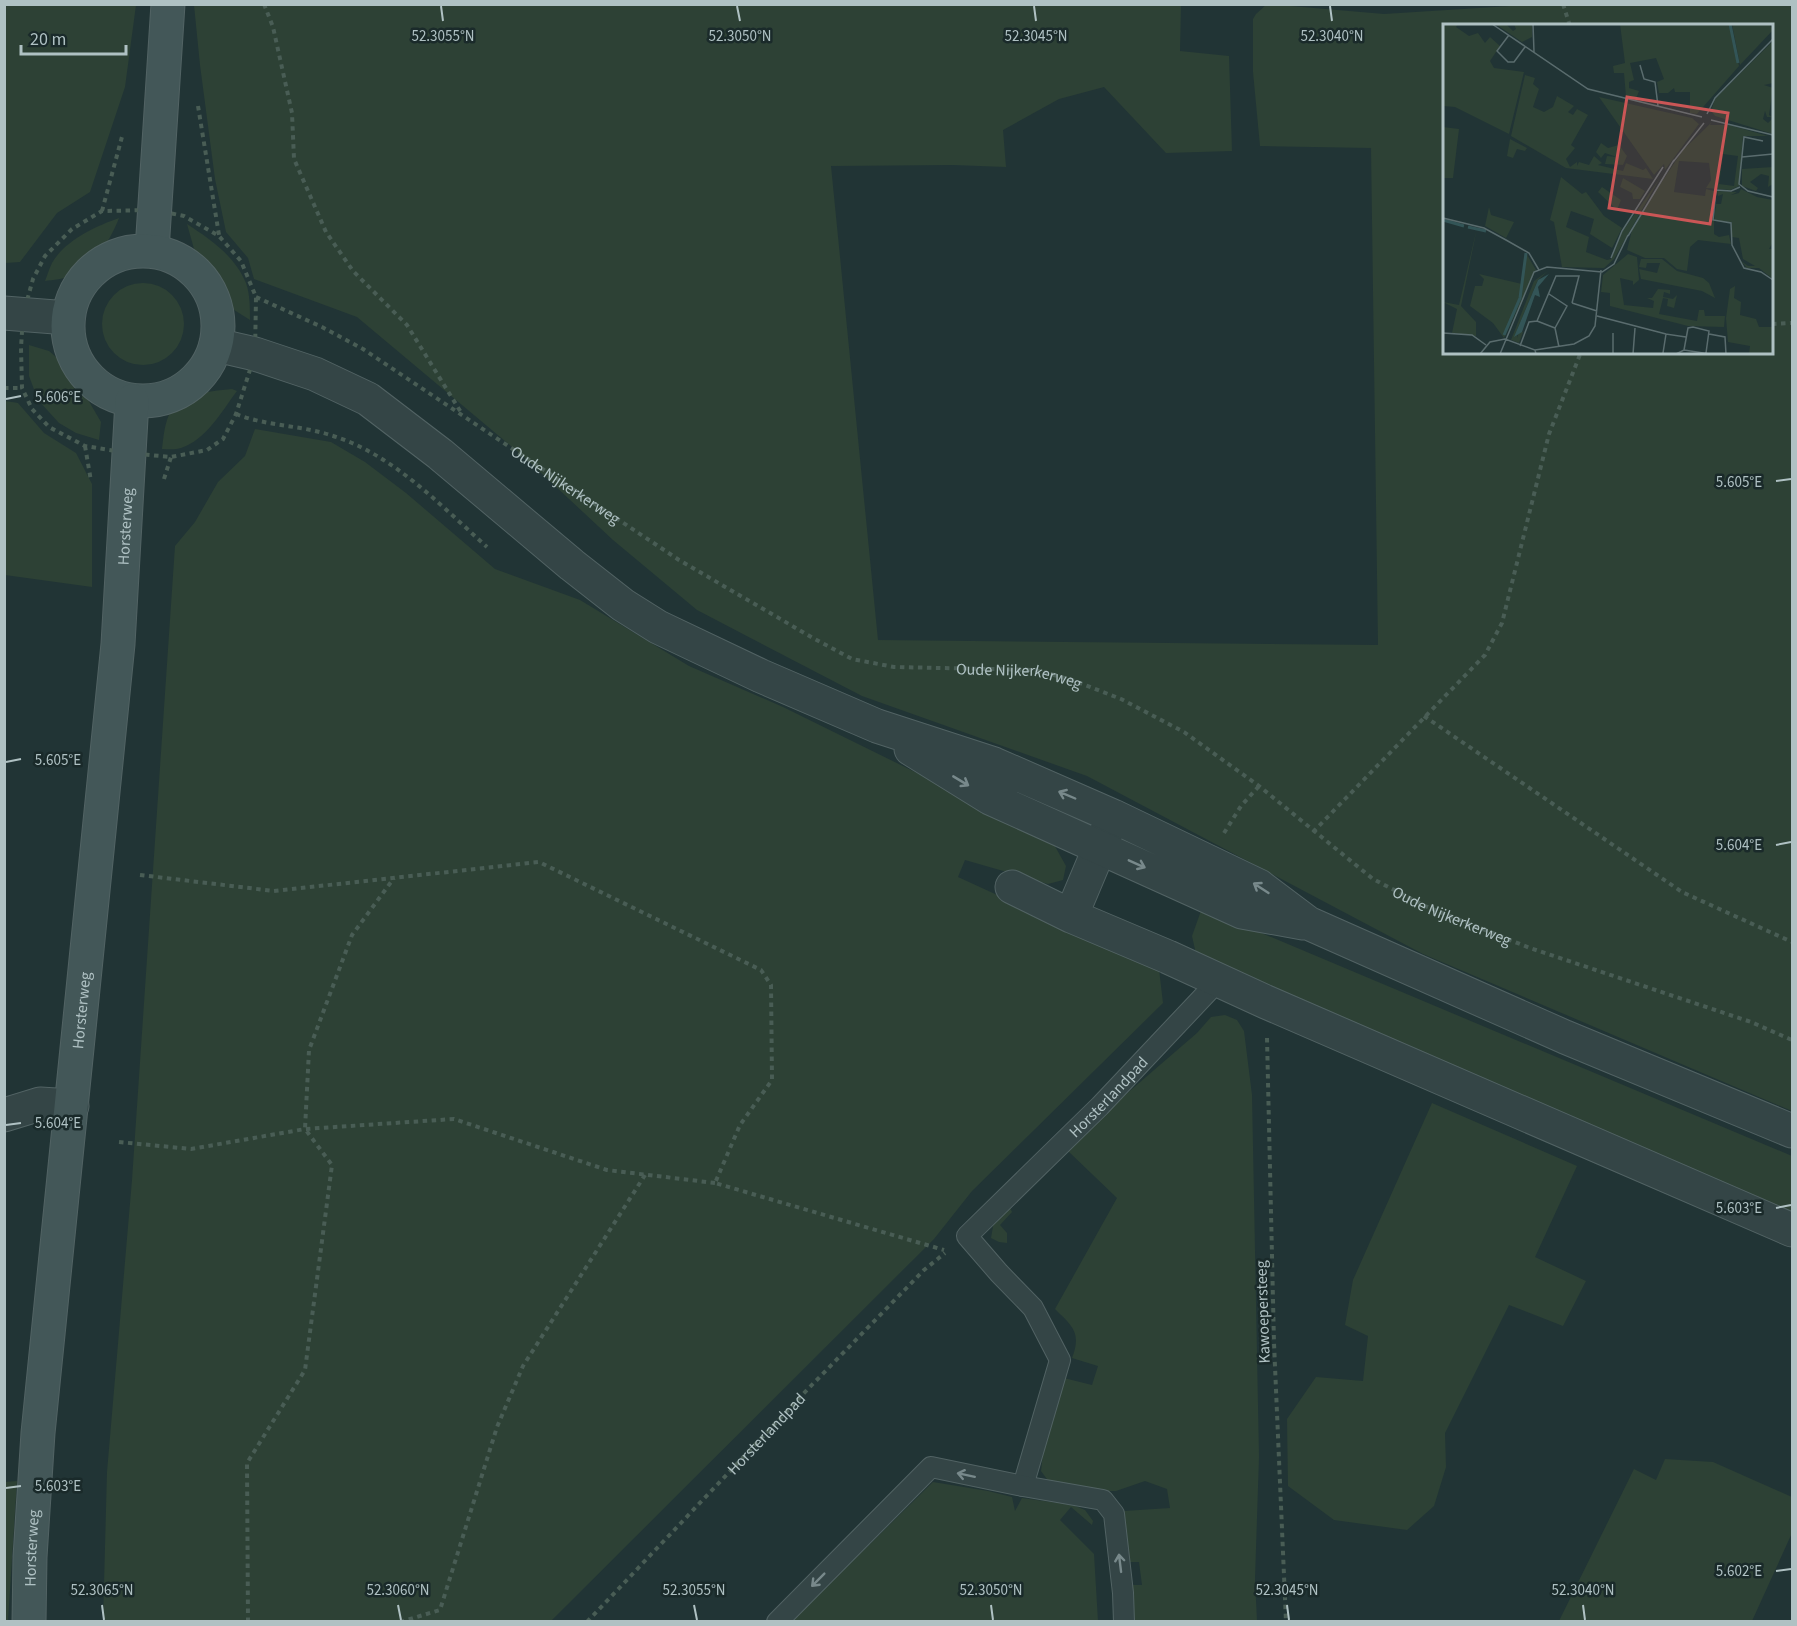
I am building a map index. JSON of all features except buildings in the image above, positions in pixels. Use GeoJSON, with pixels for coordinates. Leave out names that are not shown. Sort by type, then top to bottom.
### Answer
{"type":"FeatureCollection","features":[{"type":"Feature","properties":{"kind":"main road"},"geometry":{"type":"LineString","coordinates":[[152,250],[168,4]]}},
{"type":"Feature","properties":{"kind":"main road"},"geometry":{"type":"LineString","coordinates":[[152,250],[173,256],[191,267],[206,283],[216,302],[219,324],[216,345],[208,365],[194,382],[176,394],[154,401],[132,401],[110,394],[91,381],[77,363],[69,342],[68,318],[73,295],[87,275],[105,260],[128,251],[152,250]]}},
{"type":"Feature","properties":{"kind":"main road","name":"Horsterweg"},"geometry":{"type":"LineString","coordinates":[[29,1622],[30,1557],[38,1433],[118,644],[132,401]]}},
{"type":"Feature","properties":{"kind":"street"},"geometry":{"type":"LineString","coordinates":[[4,313],[68,318]]}},
{"type":"Feature","properties":{"kind":"street"},"geometry":{"type":"LineString","coordinates":[[216,345],[255,354],[315,374],[368,399],[440,454],[572,565],[623,605],[658,627],[761,676],[877,726],[994,764],[1113,816],[1259,886],[1308,924]]}},
{"type":"Feature","properties":{"kind":"street"},"geometry":{"type":"LineString","coordinates":[[877,726],[990,798],[1242,912],[1308,924],[1565,1037],[1792,1131]]}},
{"type":"Feature","properties":{"kind":"street"},"geometry":{"type":"LineString","coordinates":[[1071,916],[1113,816]]}},
{"type":"Feature","properties":{"kind":"street"},"geometry":{"type":"LineString","coordinates":[[1012,887],[1071,916],[1266,1002],[1792,1230]]}},
{"type":"Feature","properties":{"kind":"street"},"geometry":{"type":"LineString","coordinates":[[4,1115],[40,1104],[72,1106]]}},
{"type":"Feature","properties":{"kind":"lane","name":"Horsterlandpad"},"geometry":{"type":"LineString","coordinates":[[1023,1486],[1060,1360],[1033,1308],[967,1236],[1100,1106],[1219,980]]}},
{"type":"Feature","properties":{"kind":"lane"},"geometry":{"type":"LineString","coordinates":[[777,1622],[931,1467],[1103,1500],[1114,1514],[1124,1622]]}},
{"type":"Feature","properties":{"kind":"path"},"geometry":{"type":"LineString","coordinates":[[264,4],[273,27],[292,113],[294,159],[326,232],[353,272],[407,325],[464,417]]}},
{"type":"Feature","properties":{"kind":"path"},"geometry":{"type":"LineString","coordinates":[[1563,4],[1569,24]]}},
{"type":"Feature","properties":{"kind":"path"},"geometry":{"type":"LineString","coordinates":[[196,97],[219,236]]}},
{"type":"Feature","properties":{"kind":"path","name":"Oude Nijkerkerweg"},"geometry":{"type":"LineString","coordinates":[[256,297],[322,327],[363,349],[679,560],[852,659],[894,667],[1036,670],[1072,680],[1121,699],[1184,732],[1259,786],[1373,879],[1425,906],[1530,948],[1751,1022],[1792,1040]]}},
{"type":"Feature","properties":{"kind":"path"},"geometry":{"type":"LineString","coordinates":[[1773,324],[1792,323]]}},
{"type":"Feature","properties":{"kind":"path"},"geometry":{"type":"LineString","coordinates":[[1313,832],[1485,655],[1502,623],[1549,434],[1580,354]]}},
{"type":"Feature","properties":{"kind":"path"},"geometry":{"type":"LineString","coordinates":[[4,388],[22,388],[32,409],[49,427],[85,446]]}},
{"type":"Feature","properties":{"kind":"path"},"geometry":{"type":"LineString","coordinates":[[236,414],[251,420],[329,434],[377,455],[419,486],[486,547]]}},
{"type":"Feature","properties":{"kind":"path"},"geometry":{"type":"LineString","coordinates":[[1424,716],[1682,892],[1792,942]]}},
{"type":"Feature","properties":{"kind":"path"},"geometry":{"type":"LineString","coordinates":[[119,1142],[191,1149],[305,1129],[454,1119],[607,1170],[715,1183],[740,1125],[772,1080],[771,985],[761,970],[539,862],[274,891],[140,875]]}},
{"type":"Feature","properties":{"kind":"path"},"geometry":{"type":"LineString","coordinates":[[248,1622],[247,1463],[305,1370],[332,1165],[305,1129],[309,1050],[352,935],[394,878]]}},
{"type":"Feature","properties":{"kind":"path","name":"Kawoepersteeg"},"geometry":{"type":"LineString","coordinates":[[1266,1002],[1274,1343],[1286,1622]]}},
{"type":"Feature","properties":{"kind":"path"},"geometry":{"type":"LineString","coordinates":[[399,1622],[441,1610],[497,1427],[523,1366],[645,1175]]}},
{"type":"Feature","properties":{"kind":"path","name":"Horsterlandpad"},"geometry":{"type":"LineString","coordinates":[[587,1622],[807,1390],[924,1270],[948,1251],[715,1183]]}},
{"type":"Feature","properties":{"kind":"green space"},"geometry":{"type":"Polygon","coordinates":[[[1267,4],[1384,14],[1543,4],[1792,5],[1792,1111],[1423,954],[1087,776],[862,696],[697,610],[613,540],[524,457],[357,317],[254,279],[248,258],[226,232],[215,179],[194,5],[1181,5],[1180,51],[1229,56],[1232,151],[1166,153],[1104,87],[1059,99],[1003,130],[1006,167],[831,166],[878,640],[1378,645],[1371,148],[1260,146],[1253,72],[1253,19],[1267,4]]]}},
{"type":"Feature","properties":{"kind":"green space"},"geometry":{"type":"Polygon","coordinates":[[[4,5],[136,5],[125,87],[90,192],[57,213],[20,262],[5,263],[4,5]]]}},
{"type":"Feature","properties":{"kind":"green space"},"geometry":{"type":"Polygon","coordinates":[[[119,218],[106,243],[88,264],[69,276],[45,281],[57,255],[72,241],[119,218]]]}},
{"type":"Feature","properties":{"kind":"green space"},"geometry":{"type":"Polygon","coordinates":[[[187,224],[229,256],[241,273],[248,292],[250,320],[231,308],[206,272],[196,256],[187,224]]]}},
{"type":"Feature","properties":{"kind":"green space"},"geometry":{"type":"Polygon","coordinates":[[[143,283],[159,286],[172,295],[181,308],[184,324],[181,340],[172,353],[159,362],[143,365],[127,362],[114,353],[105,340],[102,324],[105,308],[114,295],[127,286],[143,283]]]}},
{"type":"Feature","properties":{"kind":"green space"},"geometry":{"type":"Polygon","coordinates":[[[29,345],[49,351],[70,369],[101,422],[99,440],[76,433],[59,423],[38,400],[29,376],[29,345]]]}},
{"type":"Feature","properties":{"kind":"green space"},"geometry":{"type":"Polygon","coordinates":[[[232,389],[237,391],[213,424],[198,439],[181,448],[162,449],[167,420],[177,404],[194,395],[232,389]]]}},
{"type":"Feature","properties":{"kind":"green space"},"geometry":{"type":"Polygon","coordinates":[[[5,401],[18,403],[44,433],[76,453],[92,484],[92,587],[5,575],[5,401]]]}},
{"type":"Feature","properties":{"kind":"green space"},"geometry":{"type":"Polygon","coordinates":[[[255,429],[331,442],[365,462],[406,493],[495,569],[580,600],[689,666],[783,707],[1051,839],[1066,866],[1063,880],[1048,884],[965,860],[958,877],[1159,969],[1163,1003],[972,1191],[934,1239],[551,1621],[103,1622],[107,1472],[132,1180],[175,546],[195,522],[218,482],[245,456],[255,429]]]}},
{"type":"Feature","properties":{"kind":"green space"},"geometry":{"type":"Polygon","coordinates":[[[1202,908],[1792,1156],[1792,1219],[1196,954],[1192,936],[1202,908]]]}},
{"type":"Feature","properties":{"kind":"green space"},"geometry":{"type":"Polygon","coordinates":[[[1225,1015],[1237,1020],[1244,1031],[1252,1095],[1259,1457],[1255,1579],[1257,1621],[1133,1621],[1131,1585],[1142,1585],[1139,1562],[1124,1562],[1124,1511],[1170,1508],[1167,1489],[1145,1481],[1116,1491],[1109,1491],[1049,1482],[1041,1471],[1043,1453],[1064,1378],[1092,1385],[1098,1366],[1072,1358],[1076,1342],[1074,1330],[1055,1309],[1117,1198],[1068,1151],[1010,1208],[1012,1212],[1000,1225],[1007,1233],[1007,1243],[991,1238],[995,1215],[1066,1146],[1197,1033],[1211,1017],[1225,1015]]]}},
{"type":"Feature","properties":{"kind":"green space"},"geometry":{"type":"Polygon","coordinates":[[[1432,1103],[1577,1166],[1535,1257],[1586,1281],[1563,1326],[1509,1305],[1445,1433],[1446,1467],[1434,1506],[1407,1530],[1334,1520],[1288,1486],[1287,1419],[1316,1377],[1363,1381],[1368,1336],[1345,1325],[1353,1280],[1432,1103]]]}},
{"type":"Feature","properties":{"kind":"green space"},"geometry":{"type":"Polygon","coordinates":[[[1665,1459],[1713,1462],[1792,1497],[1792,1533],[1752,1621],[1559,1621],[1634,1469],[1656,1480],[1665,1459]]]}},
{"type":"Feature","properties":{"kind":"green space"},"geometry":{"type":"Polygon","coordinates":[[[17,1481],[8,1621],[5,1621],[5,1482],[17,1481]]]}},
{"type":"Feature","properties":{"kind":"green space"},"geometry":{"type":"Polygon","coordinates":[[[933,1482],[1012,1497],[1015,1511],[1022,1498],[1073,1505],[1085,1510],[1093,1521],[1092,1525],[1071,1507],[1060,1520],[1094,1554],[1098,1621],[792,1621],[933,1482]]]}}]}
